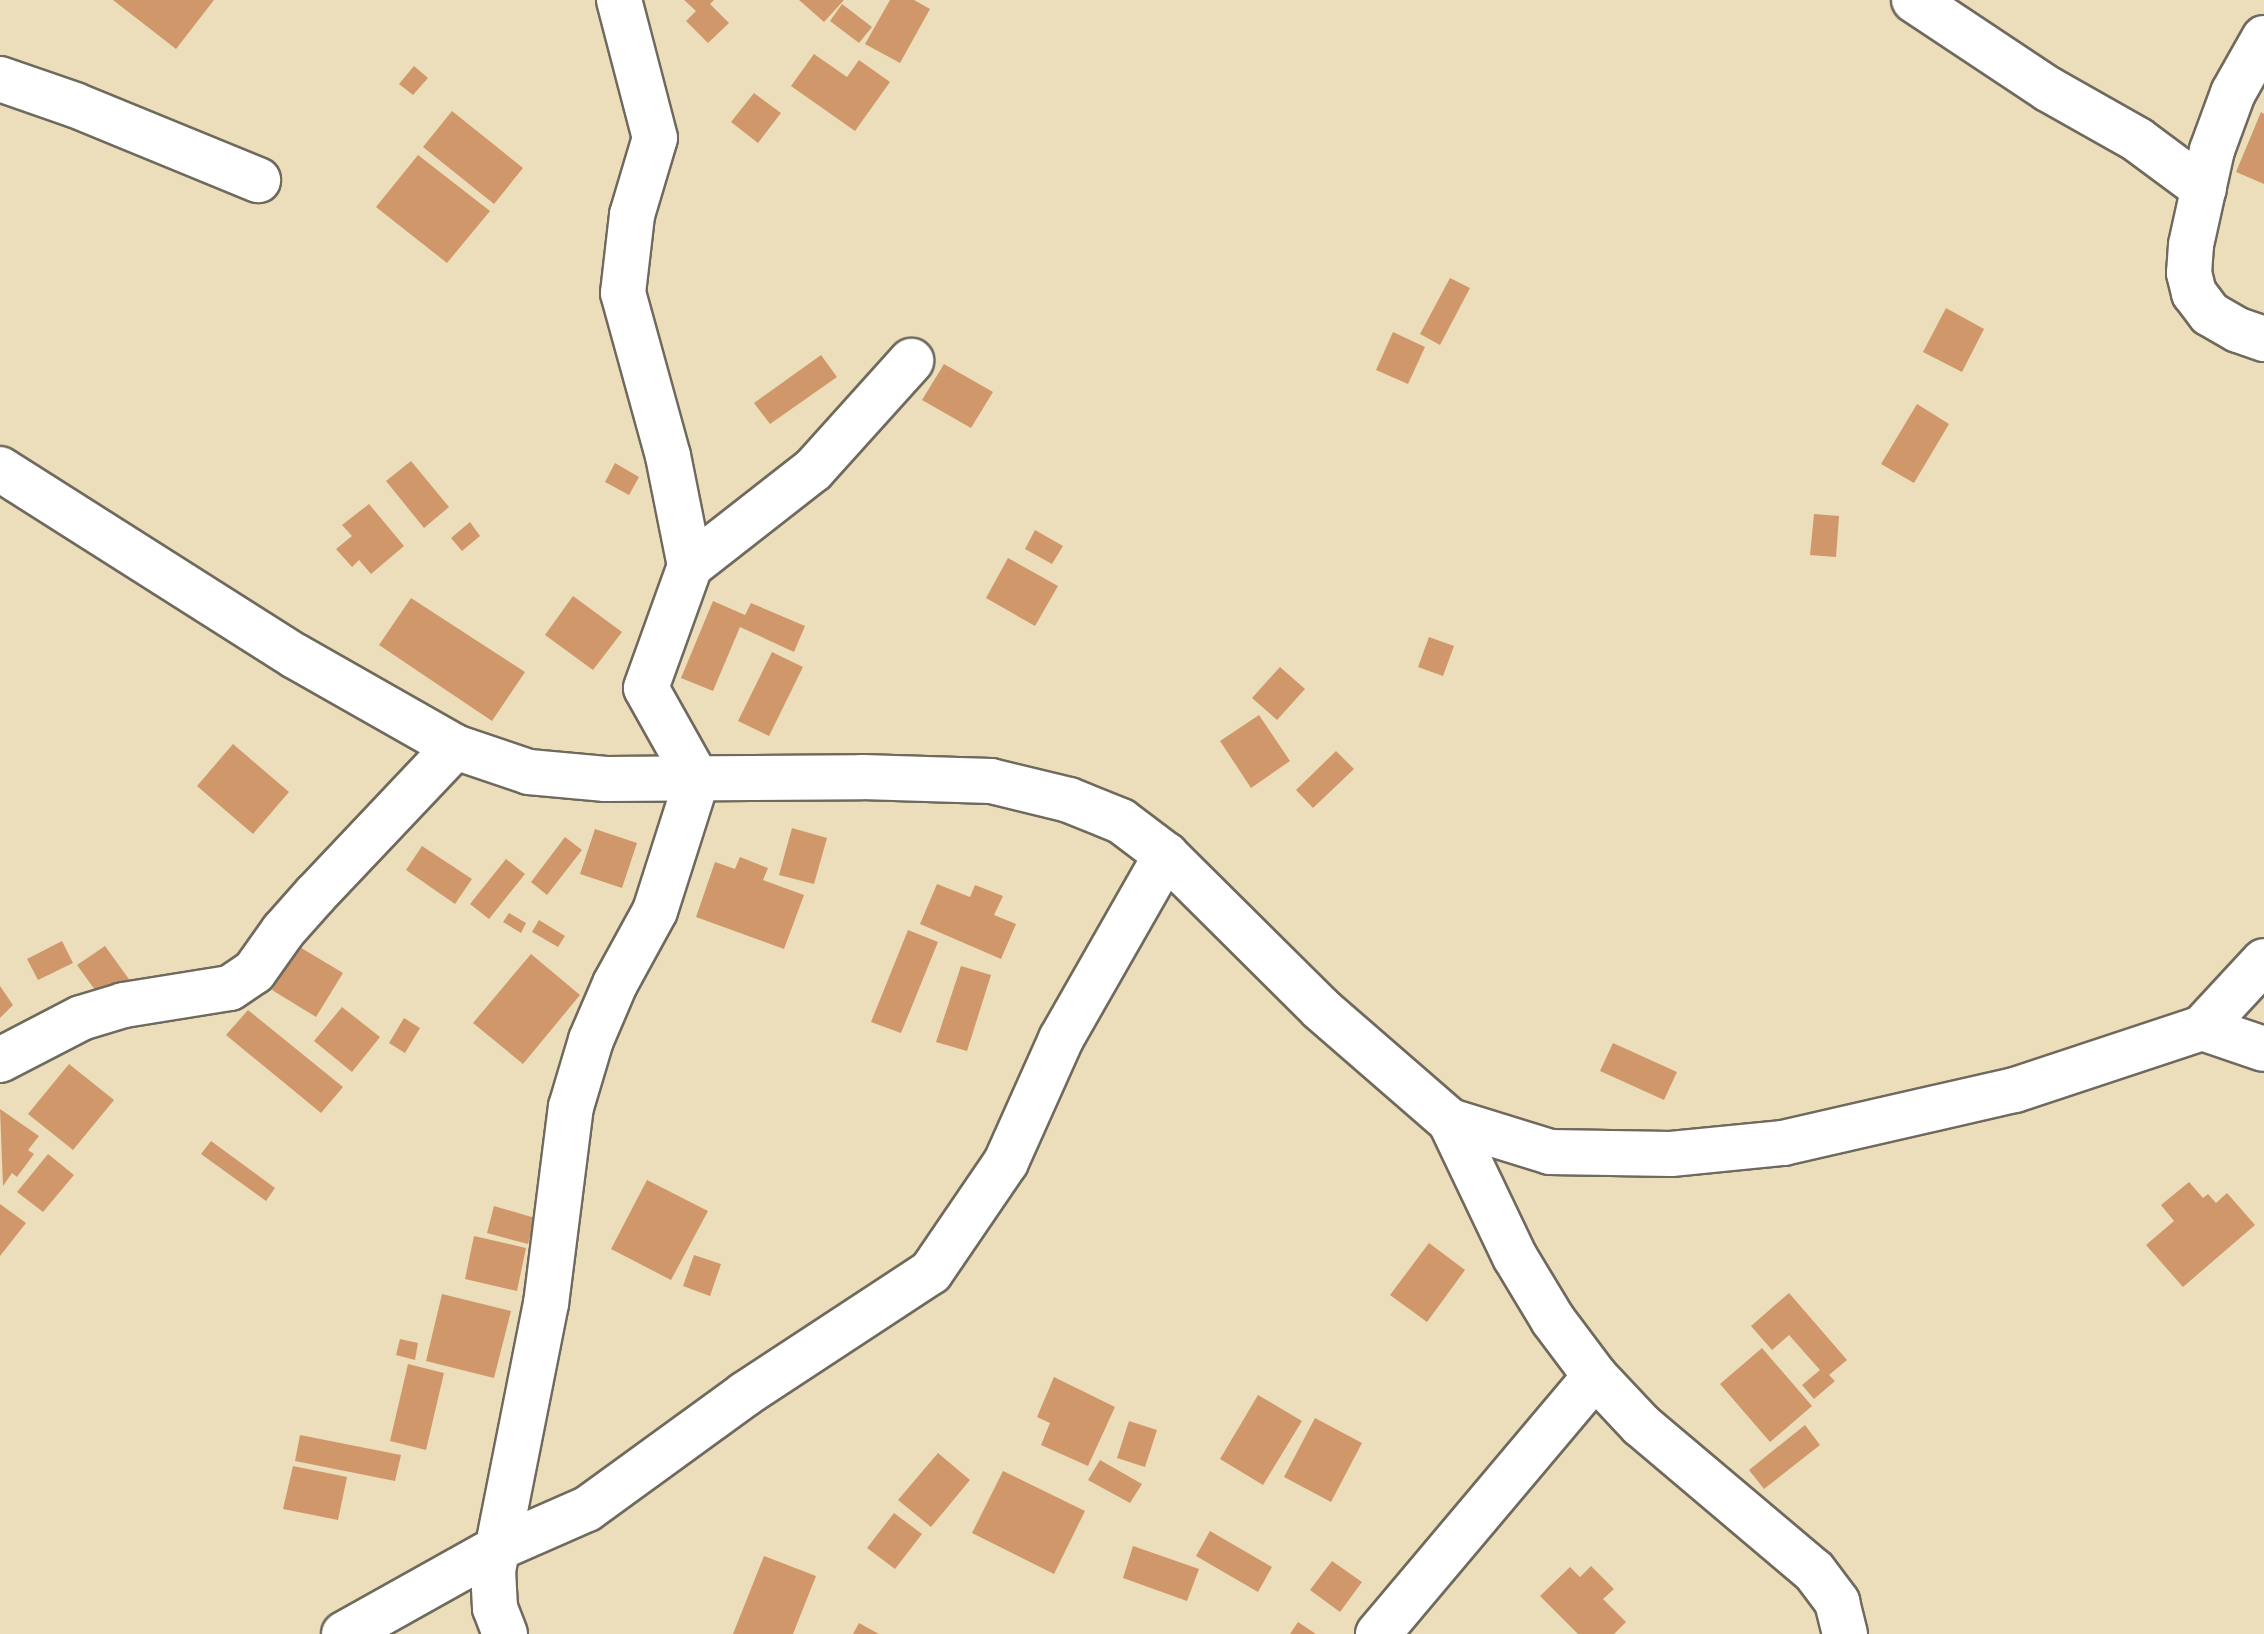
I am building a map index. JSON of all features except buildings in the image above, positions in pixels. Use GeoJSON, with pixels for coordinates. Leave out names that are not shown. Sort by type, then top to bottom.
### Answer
{"type":"FeatureCollection","features":[{"type":"Feature","properties":{"kind":"street"},"geometry":{"type":"LineString","coordinates":[[505,1634],[495,1608],[493,1571],[546,1304],[571,1107],[591,1040],[609,998],[655,911],[697,779],[646,688],[690,566],[668,456],[623,293],[632,215],[655,138],[619,0]]}},
{"type":"Feature","properties":{"kind":"street"},"geometry":{"type":"LineString","coordinates":[[1914,0],[2048,89],[2138,140],[2204,189]]}},
{"type":"Feature","properties":{"kind":"street"},"geometry":{"type":"LineString","coordinates":[[2264,38],[2233,93],[2212,150],[2191,245],[2189,273],[2194,293],[2210,314],[2238,330],[2264,339]]}},
{"type":"Feature","properties":{"kind":"street"},"geometry":{"type":"LineString","coordinates":[[0,79],[75,105],[258,180]]}},
{"type":"Feature","properties":{"kind":"street"},"geometry":{"type":"LineString","coordinates":[[690,566],[813,470],[911,361]]}},
{"type":"Feature","properties":{"kind":"street"},"geometry":{"type":"LineString","coordinates":[[0,469],[295,656],[455,747],[529,772],[606,779],[991,781],[1069,800],[1121,821],[1166,855],[1321,1009],[1450,1121],[1515,1257],[1553,1320],[1595,1376],[1641,1425],[1814,1571],[1837,1602],[1845,1634]]}},
{"type":"Feature","properties":{"kind":"street"},"geometry":{"type":"LineString","coordinates":[[0,1060],[81,1018],[124,1005],[230,988],[254,972],[283,931],[315,895],[455,747]]}},
{"type":"Feature","properties":{"kind":"street"},"geometry":{"type":"LineString","coordinates":[[344,1634],[498,1548],[587,1509],[745,1394],[931,1272],[1006,1162],[1061,1039],[1166,855]]}},
{"type":"Feature","properties":{"kind":"street"},"geometry":{"type":"LineString","coordinates":[[1450,1121],[1550,1152],[1671,1154],[1783,1143],[2015,1090],[2202,1028],[2264,961]]}},
{"type":"Feature","properties":{"kind":"street"},"geometry":{"type":"LineString","coordinates":[[2202,1028],[2264,1049]]}},
{"type":"Feature","properties":{"kind":"street"},"geometry":{"type":"LineString","coordinates":[[1378,1634],[1595,1376]]}}]}
